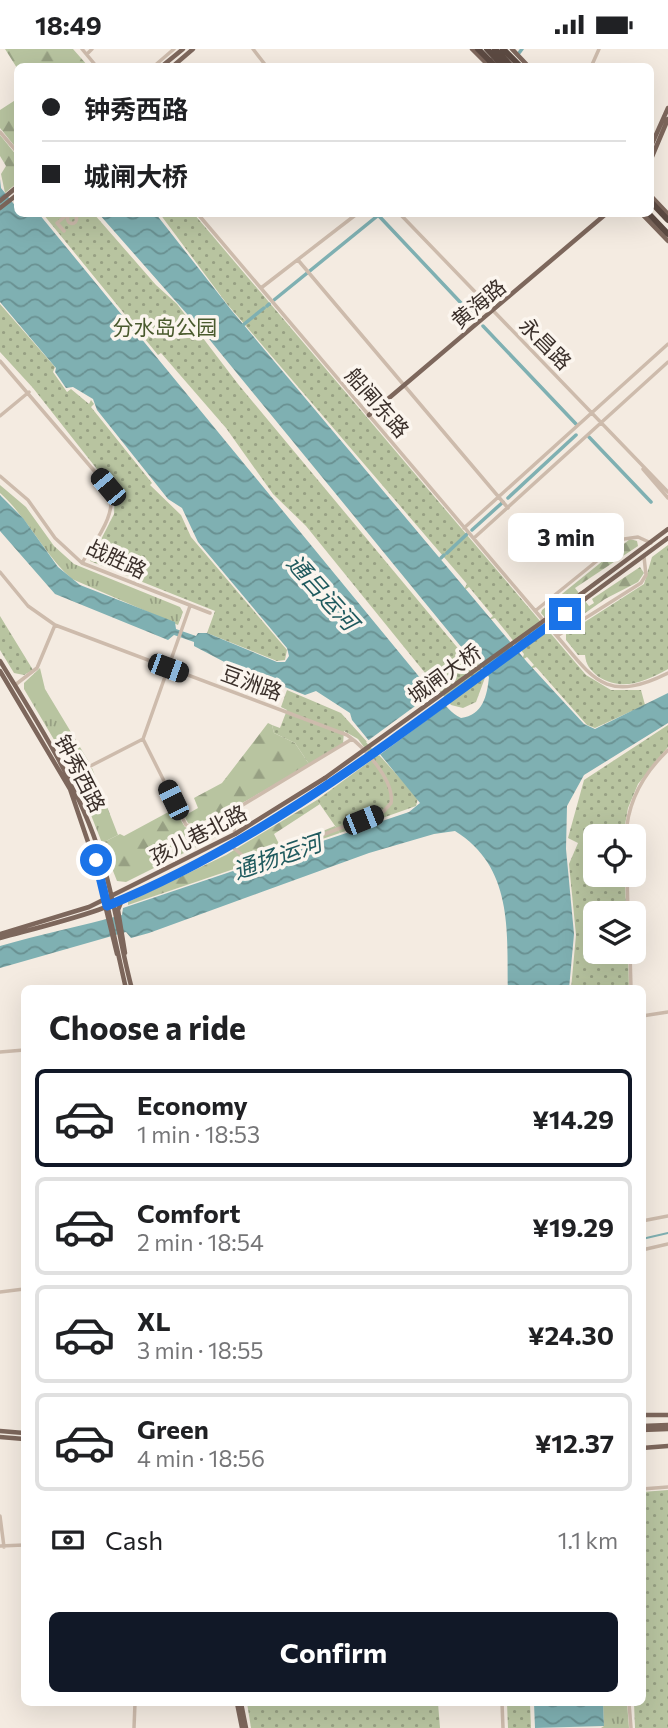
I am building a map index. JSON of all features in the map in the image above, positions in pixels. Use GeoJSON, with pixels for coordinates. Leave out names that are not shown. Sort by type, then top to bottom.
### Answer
{"type":"FeatureCollection","features":[{"type":"Feature","properties":{"kind":"highway"},"geometry":{"type":"LineString","coordinates":[[478,49],[490,63]]}},
{"type":"Feature","properties":{"kind":"highway"},"geometry":{"type":"LineString","coordinates":[[487,49],[500,63]]}},
{"type":"Feature","properties":{"kind":"highway"},"geometry":{"type":"LineString","coordinates":[[495,49],[508,63]]}},
{"type":"Feature","properties":{"kind":"highway"},"geometry":{"type":"LineString","coordinates":[[504,49],[517,63]]}},
{"type":"Feature","properties":{"kind":"highway"},"geometry":{"type":"LineString","coordinates":[[654,205],[668,220]]}},
{"type":"Feature","properties":{"kind":"highway"},"geometry":{"type":"LineString","coordinates":[[652,217],[668,234]]}},
{"type":"Feature","properties":{"kind":"main road"},"geometry":{"type":"LineString","coordinates":[[166,63],[183,49]]}},
{"type":"Feature","properties":{"kind":"main road"},"geometry":{"type":"LineString","coordinates":[[177,63],[193,49]]}},
{"type":"Feature","properties":{"kind":"main road"},"geometry":{"type":"LineString","coordinates":[[472,49],[490,63]]}},
{"type":"Feature","properties":{"kind":"main road"},"geometry":{"type":"LineString","coordinates":[[513,49],[525,63]]}},
{"type":"Feature","properties":{"kind":"main road"},"geometry":{"type":"LineString","coordinates":[[654,139],[668,108]]}},
{"type":"Feature","properties":{"kind":"main road"},"geometry":{"type":"LineString","coordinates":[[654,152],[668,119]]}},
{"type":"Feature","properties":{"kind":"main road"},"geometry":{"type":"LineString","coordinates":[[0,201],[14,189]]}},
{"type":"Feature","properties":{"kind":"main road"},"geometry":{"type":"LineString","coordinates":[[0,208],[14,197]]}},
{"type":"Feature","properties":{"kind":"main road"},"geometry":{"type":"LineString","coordinates":[[654,199],[668,214]]}},
{"type":"Feature","properties":{"kind":"main road","name":"黄海路"},"geometry":{"type":"LineString","coordinates":[[369,415],[602,217]]}},
{"type":"Feature","properties":{"kind":"main road"},"geometry":{"type":"LineString","coordinates":[[645,217],[668,241]]}},
{"type":"Feature","properties":{"kind":"main road","name":"城闸大桥"},"geometry":{"type":"LineString","coordinates":[[325,778],[668,529]]}},
{"type":"Feature","properties":{"kind":"main road","name":"城闸大桥"},"geometry":{"type":"LineString","coordinates":[[329,784],[668,538]]}},
{"type":"Feature","properties":{"kind":"main road","name":"钟秀西路"},"geometry":{"type":"LineString","coordinates":[[0,661],[69,777],[101,855],[111,894],[107,903]]}},
{"type":"Feature","properties":{"kind":"main road","name":"钟秀西路"},"geometry":{"type":"LineString","coordinates":[[0,671],[70,789],[96,860],[113,918],[126,985]]}},
{"type":"Feature","properties":{"kind":"main road","name":"孩儿巷北路"},"geometry":{"type":"LineString","coordinates":[[107,903],[111,894],[235,834],[325,778]]}},
{"type":"Feature","properties":{"kind":"main road","name":"孩儿巷北路"},"geometry":{"type":"LineString","coordinates":[[0,936],[125,898],[231,846],[329,784]]}},
{"type":"Feature","properties":{"kind":"main road"},"geometry":{"type":"LineString","coordinates":[[113,918],[125,898]]}},
{"type":"Feature","properties":{"kind":"main road"},"geometry":{"type":"LineString","coordinates":[[107,903],[123,965]]}},
{"type":"Feature","properties":{"kind":"main road","name":"孩儿巷北路"},"geometry":{"type":"LineString","coordinates":[[0,936],[107,903]]}},
{"type":"Feature","properties":{"kind":"main road","name":"钟秀西路"},"geometry":{"type":"LineString","coordinates":[[123,965],[130,985]]}},
{"type":"Feature","properties":{"kind":"main road"},"geometry":{"type":"LineString","coordinates":[[646,1415],[668,1415]]}},
{"type":"Feature","properties":{"kind":"main road"},"geometry":{"type":"LineString","coordinates":[[646,1428],[668,1427]]}},
{"type":"Feature","properties":{"kind":"main road"},"geometry":{"type":"LineString","coordinates":[[0,1431],[21,1433]]}},
{"type":"Feature","properties":{"kind":"main road"},"geometry":{"type":"LineString","coordinates":[[0,1437],[21,1439]]}},
{"type":"Feature","properties":{"kind":"main road"},"geometry":{"type":"LineString","coordinates":[[646,1448],[668,1446]]}},
{"type":"Feature","properties":{"kind":"main road"},"geometry":{"type":"LineString","coordinates":[[240,1706],[244,1728]]}},
{"type":"Feature","properties":{"kind":"street"},"geometry":{"type":"LineString","coordinates":[[82,49],[94,63]]}},
{"type":"Feature","properties":{"kind":"street"},"geometry":{"type":"LineString","coordinates":[[87,54],[92,49]]}},
{"type":"Feature","properties":{"kind":"street"},"geometry":{"type":"LineString","coordinates":[[158,63],[174,49]]}},
{"type":"Feature","properties":{"kind":"street"},"geometry":{"type":"LineString","coordinates":[[253,49],[264,63]]}},
{"type":"Feature","properties":{"kind":"street"},"geometry":{"type":"LineString","coordinates":[[0,132],[14,148]]}},
{"type":"Feature","properties":{"kind":"street"},"geometry":{"type":"LineString","coordinates":[[64,217],[57,223],[64,231]]}},
{"type":"Feature","properties":{"kind":"street","name":"船闸东路"},"geometry":{"type":"LineString","coordinates":[[200,217],[591,675],[609,685],[638,687],[668,673]]}},
{"type":"Feature","properties":{"kind":"street"},"geometry":{"type":"LineString","coordinates":[[261,288],[353,217]]}},
{"type":"Feature","properties":{"kind":"street","name":"永昌路"},"geometry":{"type":"LineString","coordinates":[[403,217],[594,414],[668,498]]}},
{"type":"Feature","properties":{"kind":"street"},"geometry":{"type":"LineString","coordinates":[[298,260],[508,508]]}},
{"type":"Feature","properties":{"kind":"street"},"geometry":{"type":"LineString","coordinates":[[464,528],[668,345]]}},
{"type":"Feature","properties":{"kind":"street"},"geometry":{"type":"LineString","coordinates":[[0,361],[29,392],[113,497],[112,508],[82,563]]}},
{"type":"Feature","properties":{"kind":"street"},"geometry":{"type":"LineString","coordinates":[[474,538],[668,362]]}},
{"type":"Feature","properties":{"kind":"street"},"geometry":{"type":"LineString","coordinates":[[0,416],[29,392]]}},
{"type":"Feature","properties":{"kind":"street","name":"永昌路"},"geometry":{"type":"LineString","coordinates":[[640,465],[668,492]]}},
{"type":"Feature","properties":{"kind":"street","name":"战胜路"},"geometry":{"type":"LineString","coordinates":[[0,476],[28,500],[55,538],[82,563],[211,613]]}},
{"type":"Feature","properties":{"kind":"street"},"geometry":{"type":"LineString","coordinates":[[535,611],[624,538],[634,536],[650,543]]}},
{"type":"Feature","properties":{"kind":"street"},"geometry":{"type":"LineString","coordinates":[[557,636],[641,583],[646,575],[644,557]]}},
{"type":"Feature","properties":{"kind":"street","name":"豆洲路"},"geometry":{"type":"LineString","coordinates":[[0,572],[28,606],[55,625],[340,731],[352,739]]}},
{"type":"Feature","properties":{"kind":"street"},"geometry":{"type":"LineString","coordinates":[[69,777],[143,739],[190,605]]}},
{"type":"Feature","properties":{"kind":"street"},"geometry":{"type":"LineString","coordinates":[[15,685],[37,669],[55,625]]}},
{"type":"Feature","properties":{"kind":"street"},"geometry":{"type":"LineString","coordinates":[[143,739],[186,825],[201,827],[231,812],[352,739],[391,790],[391,803],[387,809],[254,858],[244,858],[231,846]]}},
{"type":"Feature","properties":{"kind":"street"},"geometry":{"type":"LineString","coordinates":[[628,824],[633,799],[648,773],[668,750]]}},
{"type":"Feature","properties":{"kind":"street"},"geometry":{"type":"LineString","coordinates":[[231,812],[235,834]]}},
{"type":"Feature","properties":{"kind":"street"},"geometry":{"type":"LineString","coordinates":[[630,964],[631,985]]}},
{"type":"Feature","properties":{"kind":"street"},"geometry":{"type":"LineString","coordinates":[[646,1015],[668,1012]]}},
{"type":"Feature","properties":{"kind":"street"},"geometry":{"type":"LineString","coordinates":[[0,1052],[21,1050]]}},
{"type":"Feature","properties":{"kind":"street"},"geometry":{"type":"LineString","coordinates":[[646,1220],[668,1216]]}},
{"type":"Feature","properties":{"kind":"street"},"geometry":{"type":"LineString","coordinates":[[646,1249],[668,1244]]}},
{"type":"Feature","properties":{"kind":"street"},"geometry":{"type":"LineString","coordinates":[[0,1293],[21,1290]]}},
{"type":"Feature","properties":{"kind":"street"},"geometry":{"type":"LineString","coordinates":[[646,1489],[668,1487]]}},
{"type":"Feature","properties":{"kind":"street"},"geometry":{"type":"LineString","coordinates":[[0,1516],[2,1547],[21,1545]]}},
{"type":"Feature","properties":{"kind":"street"},"geometry":{"type":"LineString","coordinates":[[134,1728],[135,1706]]}},
{"type":"Feature","properties":{"kind":"street"},"geometry":{"type":"LineString","coordinates":[[502,1706],[503,1728]]}},
{"type":"Feature","properties":{"kind":"street"},"geometry":{"type":"LineString","coordinates":[[629,1706],[631,1728]]}},
{"type":"Feature","properties":{"kind":"green space"},"geometry":{"type":"Polygon","coordinates":[[[5,49],[73,49],[85,63],[14,63],[5,49]]]}},
{"type":"Feature","properties":{"kind":"green space"},"geometry":{"type":"Polygon","coordinates":[[[14,101],[14,145],[0,128],[0,110],[14,101]]]}},
{"type":"Feature","properties":{"kind":"green space"},"geometry":{"type":"Polygon","coordinates":[[[0,135],[14,152],[14,186],[5,193],[1,174],[6,166],[0,156],[0,135]]]}},
{"type":"Feature","properties":{"kind":"green space","name":"分水岛公园"},"geometry":{"type":"Polygon","coordinates":[[[45,217],[97,217],[156,285],[177,304],[238,384],[466,658],[474,658],[486,675],[476,702],[463,708],[451,705],[306,526],[273,494],[226,428],[161,353],[158,355],[45,217]]]}},
{"type":"Feature","properties":{"kind":"green space"},"geometry":{"type":"Polygon","coordinates":[[[162,217],[197,217],[586,675],[611,690],[641,690],[645,705],[595,728],[587,725],[536,667],[529,669],[534,665],[527,657],[522,660],[524,654],[495,618],[488,620],[493,616],[469,587],[463,591],[467,584],[227,304],[162,217]]]}},
{"type":"Feature","properties":{"kind":"green space"},"geometry":{"type":"Polygon","coordinates":[[[0,304],[55,367],[53,372],[67,392],[71,389],[89,404],[91,400],[94,404],[91,407],[152,483],[150,485],[181,515],[191,537],[287,650],[285,660],[277,661],[207,633],[215,611],[90,561],[114,514],[115,492],[33,388],[0,352],[0,304]]]}},
{"type":"Feature","properties":{"kind":"green space"},"geometry":{"type":"Polygon","coordinates":[[[0,485],[26,507],[54,546],[74,564],[180,607],[183,612],[178,625],[72,579],[53,560],[20,514],[0,493],[0,485]]]}},
{"type":"Feature","properties":{"kind":"green space"},"geometry":{"type":"Polygon","coordinates":[[[630,539],[637,541],[638,546],[575,588],[589,606],[594,603],[592,599],[640,567],[644,573],[638,582],[605,599],[564,628],[555,629],[541,613],[542,610],[630,539]]]}},
{"type":"Feature","properties":{"kind":"green space"},"geometry":{"type":"Polygon","coordinates":[[[668,545],[668,669],[626,684],[617,684],[599,677],[591,670],[585,655],[578,655],[566,640],[566,634],[644,584],[652,557],[668,545]]]}},
{"type":"Feature","properties":{"kind":"green space"},"geometry":{"type":"Polygon","coordinates":[[[0,616],[33,670],[24,675],[14,673],[0,650],[0,616]]]}},
{"type":"Feature","properties":{"kind":"green space"},"geometry":{"type":"Polygon","coordinates":[[[40,668],[45,689],[89,762],[79,767],[69,765],[24,689],[24,683],[40,668]]]}},
{"type":"Feature","properties":{"kind":"green space"},"geometry":{"type":"Polygon","coordinates":[[[287,690],[341,713],[418,798],[416,806],[340,833],[317,800],[373,759],[358,739],[344,731],[343,744],[309,764],[295,743],[274,733],[272,725],[280,728],[287,710],[281,707],[287,690]]]}},
{"type":"Feature","properties":{"kind":"green space"},"geometry":{"type":"Polygon","coordinates":[[[268,723],[272,725],[274,733],[295,743],[309,764],[227,811],[197,823],[188,823],[184,816],[198,808],[194,798],[222,783],[268,723]]]}},
{"type":"Feature","properties":{"kind":"green space"},"geometry":{"type":"Polygon","coordinates":[[[668,725],[668,747],[638,784],[628,808],[625,824],[583,824],[583,887],[625,887],[626,901],[583,901],[583,964],[628,964],[629,985],[571,985],[576,935],[569,864],[578,843],[568,838],[584,780],[668,725]]]}},
{"type":"Feature","properties":{"kind":"green space"},"geometry":{"type":"Polygon","coordinates":[[[92,768],[118,835],[102,843],[78,782],[79,775],[92,768]]]}},
{"type":"Feature","properties":{"kind":"green space"},"geometry":{"type":"Polygon","coordinates":[[[317,800],[320,804],[274,834],[281,848],[335,826],[340,833],[128,905],[128,902],[226,855],[317,800]]]}},
{"type":"Feature","properties":{"kind":"green space"},"geometry":{"type":"Polygon","coordinates":[[[174,809],[185,827],[193,830],[227,816],[230,819],[230,830],[126,882],[117,881],[102,843],[120,834],[124,836],[174,809]]]}},
{"type":"Feature","properties":{"kind":"green space"},"geometry":{"type":"Polygon","coordinates":[[[668,1490],[668,1728],[635,1728],[634,1706],[646,1706],[646,1492],[668,1490]]]}},
{"type":"Feature","properties":{"kind":"green space"},"geometry":{"type":"Polygon","coordinates":[[[247,1706],[438,1706],[440,1728],[251,1728],[247,1706]]]}},
{"type":"Feature","properties":{"kind":"green space"},"geometry":{"type":"Polygon","coordinates":[[[507,1706],[530,1706],[531,1728],[508,1728],[507,1706]]]}},
{"type":"Feature","properties":{"kind":"green space"},"geometry":{"type":"Polygon","coordinates":[[[603,1706],[627,1706],[629,1728],[601,1728],[604,1726],[603,1706]]]}},
{"type":"Feature","properties":{"kind":"water","name":"通吕运河"},"geometry":{"type":"Polygon","coordinates":[[[0,179],[1,188],[14,204],[14,217],[41,217],[421,679],[431,686],[454,714],[461,718],[474,713],[485,698],[489,677],[476,658],[467,654],[209,339],[102,217],[158,217],[232,311],[527,662],[584,724],[595,729],[668,693],[668,723],[584,775],[567,806],[566,849],[574,934],[569,985],[508,985],[506,923],[497,881],[488,863],[474,846],[455,831],[434,834],[369,853],[149,933],[131,938],[126,932],[0,968],[0,946],[122,915],[123,908],[409,812],[420,803],[352,720],[350,713],[316,691],[305,695],[232,666],[194,646],[194,642],[174,635],[168,640],[55,594],[0,531],[0,495],[23,518],[58,567],[80,585],[175,622],[176,629],[196,636],[198,633],[207,633],[277,662],[285,662],[289,656],[287,648],[198,542],[182,508],[168,499],[97,410],[93,399],[73,387],[66,388],[55,372],[56,368],[0,302],[0,179]]]}},
{"type":"Feature","properties":{"kind":"water"},"geometry":{"type":"Polygon","coordinates":[[[534,1706],[603,1706],[604,1726],[535,1728],[534,1706]]]}},
{"type":"Feature","properties":{"kind":"pier"},"geometry":{"type":"Polygon","coordinates":[[[437,690],[447,705],[378,756],[366,742],[437,690]]]}},
{"type":"Feature","properties":{"kind":"waterway"},"geometry":{"type":"LineString","coordinates":[[519,53],[522,49]]}},
{"type":"Feature","properties":{"kind":"waterway"},"geometry":{"type":"LineString","coordinates":[[274,300],[376,217]]}},
{"type":"Feature","properties":{"kind":"waterway"},"geometry":{"type":"LineString","coordinates":[[380,217],[477,320]]}},
{"type":"Feature","properties":{"kind":"waterway"},"geometry":{"type":"LineString","coordinates":[[243,325],[264,308]]}},
{"type":"Feature","properties":{"kind":"waterway"},"geometry":{"type":"LineString","coordinates":[[483,326],[576,424]]}},
{"type":"Feature","properties":{"kind":"waterway"},"geometry":{"type":"LineString","coordinates":[[508,498],[576,435]]}},
{"type":"Feature","properties":{"kind":"waterway"},"geometry":{"type":"LineString","coordinates":[[589,437],[651,502]]}},
{"type":"Feature","properties":{"kind":"waterway"},"geometry":{"type":"LineString","coordinates":[[472,530],[503,502]]}},
{"type":"Feature","properties":{"kind":"waterway"},"geometry":{"type":"LineString","coordinates":[[447,553],[467,534]]}},
{"type":"Feature","properties":{"kind":"waterway"},"geometry":{"type":"LineString","coordinates":[[441,558],[444,555]]}},
{"type":"Feature","properties":{"kind":"waterway"},"geometry":{"type":"LineString","coordinates":[[646,1238],[668,1233]]}},
{"type":"Feature","properties":{"kind":"route"},"geometry":{"type":"LineString","coordinates":[[96,860],[107,906],[145,890],[231,846],[329,784],[565,614]]}},
{"type":"Feature","properties":{"kind":"water label","name":"通扬运河"},"geometry":{"type":"Point","coordinates":[277,856]}}]}
